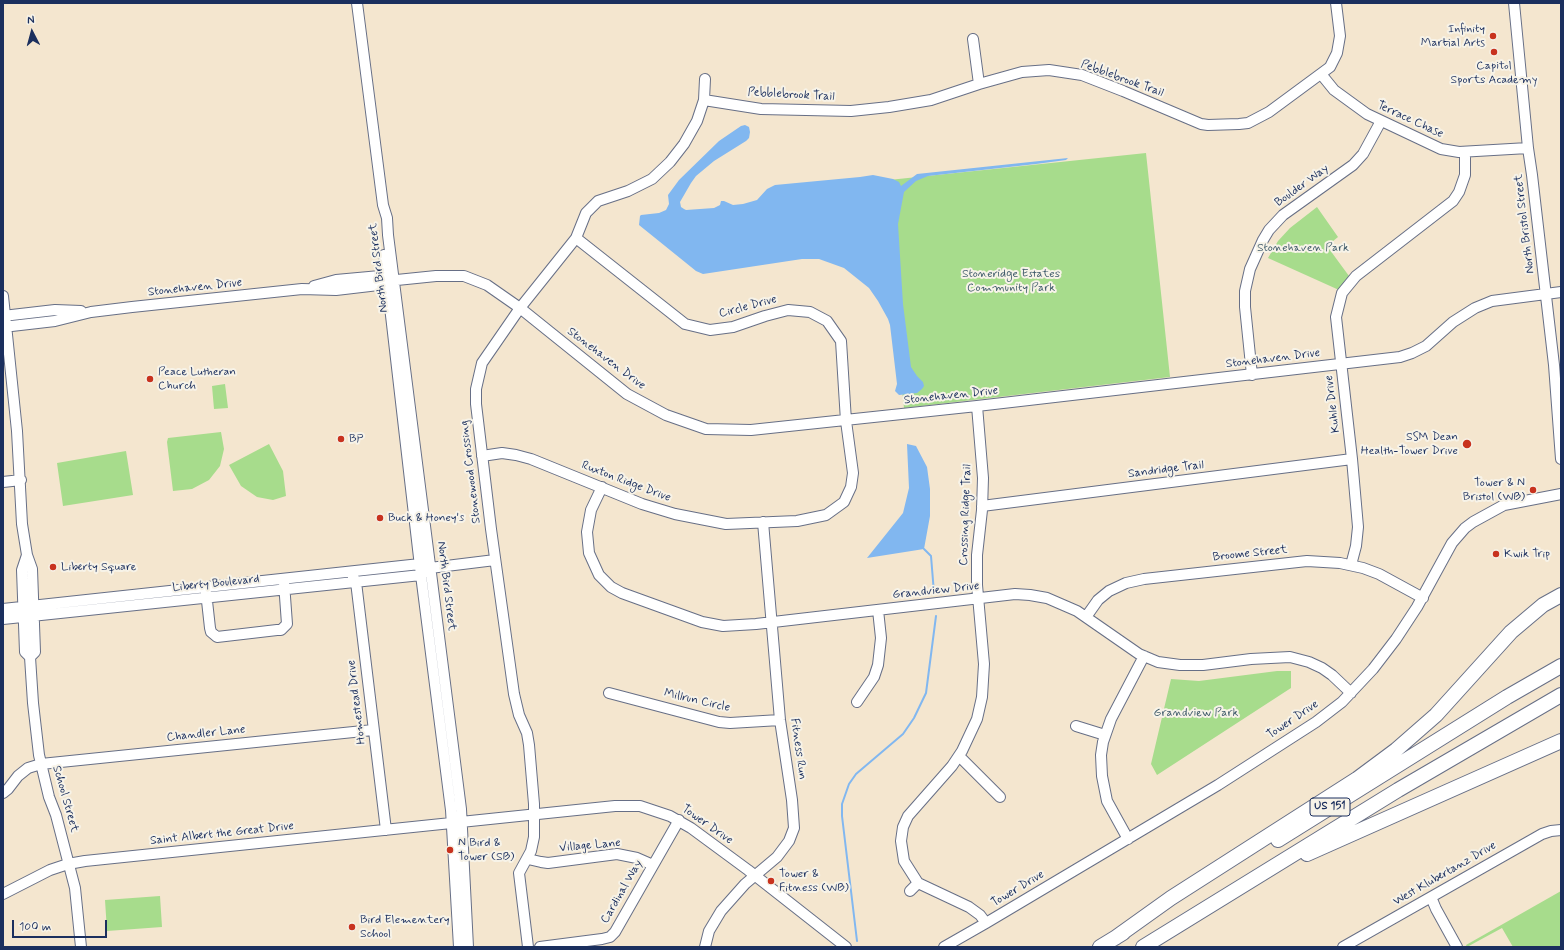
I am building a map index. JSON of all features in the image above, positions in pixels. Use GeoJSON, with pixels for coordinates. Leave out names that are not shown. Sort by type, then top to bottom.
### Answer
{"type":"FeatureCollection","features":[{"type":"Feature","properties":{"kind":"highway"},"geometry":{"type":"LineString","coordinates":[[1115,938],[1171,898],[1357,779],[1396,750],[1436,715],[1511,632],[1543,605],[1561,595]]}},
{"type":"Feature","properties":{"kind":"highway","name":"US 151"},"geometry":{"type":"LineString","coordinates":[[1100,947],[1259,852],[1494,705],[1561,666]]}},
{"type":"Feature","properties":{"kind":"highway","name":"US 151"},"geometry":{"type":"LineString","coordinates":[[1143,947],[1398,790],[1561,695]]}},
{"type":"Feature","properties":{"kind":"highway"},"geometry":{"type":"LineString","coordinates":[[1196,914],[1304,855],[1557,745]]}},
{"type":"Feature","properties":{"kind":"street","name":"North Bird Street"},"geometry":{"type":"LineString","coordinates":[[357,3],[383,206],[381,222],[421,575],[456,823],[468,947]]}},
{"type":"Feature","properties":{"kind":"street","name":"Pebblebrook Trail"},"geometry":{"type":"LineString","coordinates":[[704,100],[761,109],[851,111],[889,108],[931,100],[1022,72],[1049,70],[1082,75],[1201,124],[1228,125],[1248,122],[1269,112],[1330,67],[1338,53],[1340,36],[1336,3]]}},
{"type":"Feature","properties":{"kind":"street","name":"North Bristol Street"},"geometry":{"type":"LineString","coordinates":[[1514,3],[1528,148],[1555,379],[1561,459]]}},
{"type":"Feature","properties":{"kind":"street"},"geometry":{"type":"LineString","coordinates":[[973,39],[979,84]]}},
{"type":"Feature","properties":{"kind":"street","name":"Terrace Chase"},"geometry":{"type":"LineString","coordinates":[[1321,74],[1334,90],[1367,114],[1441,149],[1465,152],[1528,148]]}},
{"type":"Feature","properties":{"kind":"street","name":"Stonewood Crossing"},"geometry":{"type":"LineString","coordinates":[[528,947],[519,873],[528,859],[534,836],[534,814],[529,745],[527,733],[519,715],[514,694],[482,456],[476,389],[482,363],[520,308],[576,238],[586,213],[598,202],[628,191],[652,179],[670,162],[684,144],[697,122],[704,100],[705,78]]}},
{"type":"Feature","properties":{"kind":"street","name":"Boulder Way"},"geometry":{"type":"LineString","coordinates":[[1252,375],[1245,307],[1246,291],[1250,268],[1263,240],[1269,230],[1283,215],[1353,165],[1363,154],[1381,121]]}},
{"type":"Feature","properties":{"kind":"street","name":"Kuhle Drive"},"geometry":{"type":"LineString","coordinates":[[1351,565],[1356,546],[1358,526],[1336,317],[1342,293],[1356,276],[1453,201],[1459,192],[1465,175],[1465,152]]}},
{"type":"Feature","properties":{"kind":"street","name":"Circle Drive"},"geometry":{"type":"LineString","coordinates":[[576,238],[685,324],[710,330],[733,327],[788,310],[810,312],[827,321],[841,341],[846,421]]}},
{"type":"Feature","properties":{"kind":"street","name":"Stonehaven Drive"},"geometry":{"type":"LineString","coordinates":[[5,326],[55,321],[91,312],[302,289],[336,280],[380,276],[388,280],[464,276],[487,285],[520,308],[627,394],[666,416],[706,429],[751,430],[846,421],[1400,357],[1426,346],[1453,322],[1470,310],[1492,301],[1561,292]]}},
{"type":"Feature","properties":{"kind":"street","name":"North Bird Street"},"geometry":{"type":"LineString","coordinates":[[388,280],[430,568],[461,809],[456,823],[459,947]]}},
{"type":"Feature","properties":{"kind":"street","name":"School Street"},"geometry":{"type":"LineString","coordinates":[[3,296],[21,480],[22,524],[27,554],[32,569],[35,652],[30,657]]}},
{"type":"Feature","properties":{"kind":"street","name":"Stonehaven Drive"},"geometry":{"type":"LineString","coordinates":[[4,316],[55,310],[91,312]]}},
{"type":"Feature","properties":{"kind":"street","name":"North Bristol Street"},"geometry":{"type":"LineString","coordinates":[[1555,379],[1561,407]]}},
{"type":"Feature","properties":{"kind":"street","name":"Crossing Ridge Trail"},"geometry":{"type":"LineString","coordinates":[[918,883],[907,867],[903,855],[901,841],[905,821],[913,809],[937,785],[959,756],[977,719],[984,680],[978,599],[977,555],[983,478],[977,406]]}},
{"type":"Feature","properties":{"kind":"street","name":"Ruxton Ridge Drive"},"geometry":{"type":"LineString","coordinates":[[482,456],[516,454],[642,504],[675,514],[726,524],[797,521],[826,515],[844,502],[851,487],[853,473],[846,421]]}},
{"type":"Feature","properties":{"kind":"street","name":"Sandridge Trail"},"geometry":{"type":"LineString","coordinates":[[982,506],[1352,459]]}},
{"type":"Feature","properties":{"kind":"street"},"geometry":{"type":"LineString","coordinates":[[3,482],[21,480]]}},
{"type":"Feature","properties":{"kind":"street","name":"Grandview Drive"},"geometry":{"type":"LineString","coordinates":[[602,488],[591,510],[586,532],[589,553],[596,571],[611,587],[622,593],[702,622],[723,626],[771,622],[1015,594],[1030,595],[1060,602],[1086,617],[1144,656],[1164,663],[1203,666],[1267,658],[1290,657],[1309,662],[1322,668],[1332,675],[1351,693]]}},
{"type":"Feature","properties":{"kind":"street","name":"Tower Drive"},"geometry":{"type":"LineString","coordinates":[[944,947],[986,924],[1218,785],[1316,722],[1342,702],[1373,669],[1396,639],[1423,598],[1452,543],[1473,522],[1504,505],[1561,494]]}},
{"type":"Feature","properties":{"kind":"street","name":"Fitness Run"},"geometry":{"type":"LineString","coordinates":[[705,947],[709,930],[715,919],[741,888],[777,857],[784,849],[790,841],[794,828],[792,800],[780,720],[763,522]]}},
{"type":"Feature","properties":{"kind":"street","name":"School Street"},"geometry":{"type":"LineString","coordinates":[[27,554],[22,570],[25,652],[30,657],[34,718],[41,764],[49,797],[56,815],[74,888],[81,947]]}},
{"type":"Feature","properties":{"kind":"street","name":"Liberty Boulevard"},"geometry":{"type":"LineString","coordinates":[[3,619],[34,610],[205,587],[420,564],[430,568],[495,560]]}},
{"type":"Feature","properties":{"kind":"street","name":"Broome Street"},"geometry":{"type":"LineString","coordinates":[[1086,617],[1098,600],[1122,584],[1144,579],[1307,561],[1351,565],[1379,574],[1423,598]]}},
{"type":"Feature","properties":{"kind":"street"},"geometry":{"type":"LineString","coordinates":[[421,575],[430,568]]}},
{"type":"Feature","properties":{"kind":"street","name":"Homestead Drive"},"geometry":{"type":"LineString","coordinates":[[350,572],[356,582],[386,830]]}},
{"type":"Feature","properties":{"kind":"street","name":"Liberty Boulevard"},"geometry":{"type":"LineString","coordinates":[[34,610],[207,598],[421,575]]}},
{"type":"Feature","properties":{"kind":"street"},"geometry":{"type":"LineString","coordinates":[[205,587],[210,628],[211,632],[217,637],[284,628],[287,624],[287,618],[283,579]]}},
{"type":"Feature","properties":{"kind":"street","name":"Liberty Boulevard"},"geometry":{"type":"LineString","coordinates":[[3,609],[24,612]]}},
{"type":"Feature","properties":{"kind":"street"},"geometry":{"type":"LineString","coordinates":[[857,702],[874,677],[878,664],[881,638],[878,610]]}},
{"type":"Feature","properties":{"kind":"street"},"geometry":{"type":"LineString","coordinates":[[1128,839],[1113,814],[1104,791],[1102,755],[1111,719],[1144,656]]}},
{"type":"Feature","properties":{"kind":"street","name":"Millrun Circle"},"geometry":{"type":"LineString","coordinates":[[608,693],[719,722],[730,723],[780,720]]}},
{"type":"Feature","properties":{"kind":"street"},"geometry":{"type":"LineString","coordinates":[[1076,726],[1106,735]]}},
{"type":"Feature","properties":{"kind":"street","name":"Chandler Lane"},"geometry":{"type":"LineString","coordinates":[[3,793],[18,776],[28,768],[41,764],[373,730]]}},
{"type":"Feature","properties":{"kind":"street"},"geometry":{"type":"LineString","coordinates":[[959,756],[1000,797]]}},
{"type":"Feature","properties":{"kind":"street","name":"Tower Drive"},"geometry":{"type":"LineString","coordinates":[[456,823],[534,814],[627,806],[640,806],[652,809],[679,820],[755,875],[846,947]]}},
{"type":"Feature","properties":{"kind":"street","name":"Cardinal Way"},"geometry":{"type":"LineString","coordinates":[[540,947],[602,939],[615,932],[679,820]]}},
{"type":"Feature","properties":{"kind":"street","name":"Saint Albert the Great Drive"},"geometry":{"type":"LineString","coordinates":[[3,894],[50,870],[68,864],[85,861],[456,823]]}},
{"type":"Feature","properties":{"kind":"street","name":"West Klubertanz Drive"},"geometry":{"type":"LineString","coordinates":[[1343,947],[1542,834],[1561,830]]}},
{"type":"Feature","properties":{"kind":"street","name":"Village Lane"},"geometry":{"type":"LineString","coordinates":[[528,859],[548,863],[617,854],[636,858],[653,865]]}},
{"type":"Feature","properties":{"kind":"street"},"geometry":{"type":"LineString","coordinates":[[910,891],[918,883]]}},
{"type":"Feature","properties":{"kind":"street","name":"Tower Drive"},"geometry":{"type":"LineString","coordinates":[[918,883],[969,907],[980,915],[986,924]]}},
{"type":"Feature","properties":{"kind":"street"},"geometry":{"type":"LineString","coordinates":[[1430,897],[1457,947]]}},
{"type":"Feature","properties":{"kind":"green space","name":"Stoneridge Estates Community Park"},"geometry":{"type":"Polygon","coordinates":[[[1146,153],[1170,377],[904,408],[886,244],[765,193],[1146,153]]]}},
{"type":"Feature","properties":{"kind":"green space","name":"Stonehaven Park"},"geometry":{"type":"Polygon","coordinates":[[[1317,207],[1338,237],[1327,246],[1349,276],[1339,290],[1268,258],[1278,241],[1290,228],[1317,207]]]}},
{"type":"Feature","properties":{"kind":"green space"},"geometry":{"type":"Polygon","coordinates":[[[225,384],[228,408],[214,409],[212,386],[225,384]]]}},
{"type":"Feature","properties":{"kind":"green space"},"geometry":{"type":"Polygon","coordinates":[[[221,432],[224,449],[220,466],[209,480],[192,489],[173,491],[167,442],[168,438],[221,432]]]}},
{"type":"Feature","properties":{"kind":"green space"},"geometry":{"type":"Polygon","coordinates":[[[269,444],[283,471],[286,496],[273,500],[257,497],[241,486],[229,465],[269,444]]]}},
{"type":"Feature","properties":{"kind":"green space"},"geometry":{"type":"Polygon","coordinates":[[[126,451],[133,495],[63,506],[57,463],[126,451]]]}},
{"type":"Feature","properties":{"kind":"green space","name":"Grandview Park"},"geometry":{"type":"Polygon","coordinates":[[[1277,671],[1291,671],[1291,688],[1157,775],[1151,764],[1171,679],[1199,681],[1277,671]]]}},
{"type":"Feature","properties":{"kind":"green space"},"geometry":{"type":"Polygon","coordinates":[[[1561,891],[1561,947],[1513,947],[1502,928],[1467,947],[1466,945],[1561,891]]]}},
{"type":"Feature","properties":{"kind":"green space"},"geometry":{"type":"Polygon","coordinates":[[[160,896],[162,927],[107,931],[105,900],[160,896]]]}},
{"type":"Feature","properties":{"kind":"water"},"geometry":{"type":"Polygon","coordinates":[[[745,125],[749,127],[749,138],[714,161],[696,176],[680,202],[681,207],[686,210],[714,208],[720,205],[721,201],[733,205],[743,204],[757,200],[767,189],[775,185],[873,175],[893,179],[899,182],[901,186],[917,174],[1068,158],[1066,160],[1036,164],[928,176],[916,181],[904,192],[898,224],[903,304],[911,367],[923,382],[924,386],[917,393],[899,395],[895,391],[897,384],[888,319],[869,288],[844,268],[819,259],[802,259],[703,274],[696,271],[639,225],[641,215],[659,213],[666,210],[669,204],[668,195],[679,180],[719,141],[741,126],[745,125]]]}},
{"type":"Feature","properties":{"kind":"water"},"geometry":{"type":"Polygon","coordinates":[[[907,444],[916,446],[927,467],[930,489],[930,516],[924,549],[867,558],[903,513],[909,488],[907,444]]]}},
{"type":"Feature","properties":{"kind":"waterway"},"geometry":{"type":"LineString","coordinates":[[924,549],[931,556],[934,593]]}},
{"type":"Feature","properties":{"kind":"waterway"},"geometry":{"type":"LineString","coordinates":[[857,941],[842,816],[842,804],[849,784],[856,774],[903,734],[914,718],[926,693],[936,616]]}},
{"type":"Feature","properties":{"kind":"place","name":"Infinity Martial Arts"},"geometry":{"type":"Point","coordinates":[1493,36]}},
{"type":"Feature","properties":{"kind":"place","name":"Capitol Sports Academy"},"geometry":{"type":"Point","coordinates":[1494,52]}},
{"type":"Feature","properties":{"kind":"place","name":"Peace Lutheran Church"},"geometry":{"type":"Point","coordinates":[150,379]}},
{"type":"Feature","properties":{"kind":"place","name":"BP"},"geometry":{"type":"Point","coordinates":[341,439]}},
{"type":"Feature","properties":{"kind":"place","name":"SSM Dean Health-Tower Drive"},"geometry":{"type":"Point","coordinates":[1467,444]}},
{"type":"Feature","properties":{"kind":"place","name":"Tower & N Bristol (WB)"},"geometry":{"type":"Point","coordinates":[1533,490]}},
{"type":"Feature","properties":{"kind":"place","name":"Buck & Honey's"},"geometry":{"type":"Point","coordinates":[380,518]}},
{"type":"Feature","properties":{"kind":"place","name":"Kwik Trip"},"geometry":{"type":"Point","coordinates":[1496,554]}},
{"type":"Feature","properties":{"kind":"place","name":"Liberty Square"},"geometry":{"type":"Point","coordinates":[53,567]}},
{"type":"Feature","properties":{"kind":"place","name":"N Bird & Tower (SB)"},"geometry":{"type":"Point","coordinates":[450,850]}},
{"type":"Feature","properties":{"kind":"place","name":"Tower & Fitness (WB)"},"geometry":{"type":"Point","coordinates":[771,881]}},
{"type":"Feature","properties":{"kind":"place","name":"Bird Elementery School"},"geometry":{"type":"Point","coordinates":[352,927]}}]}
